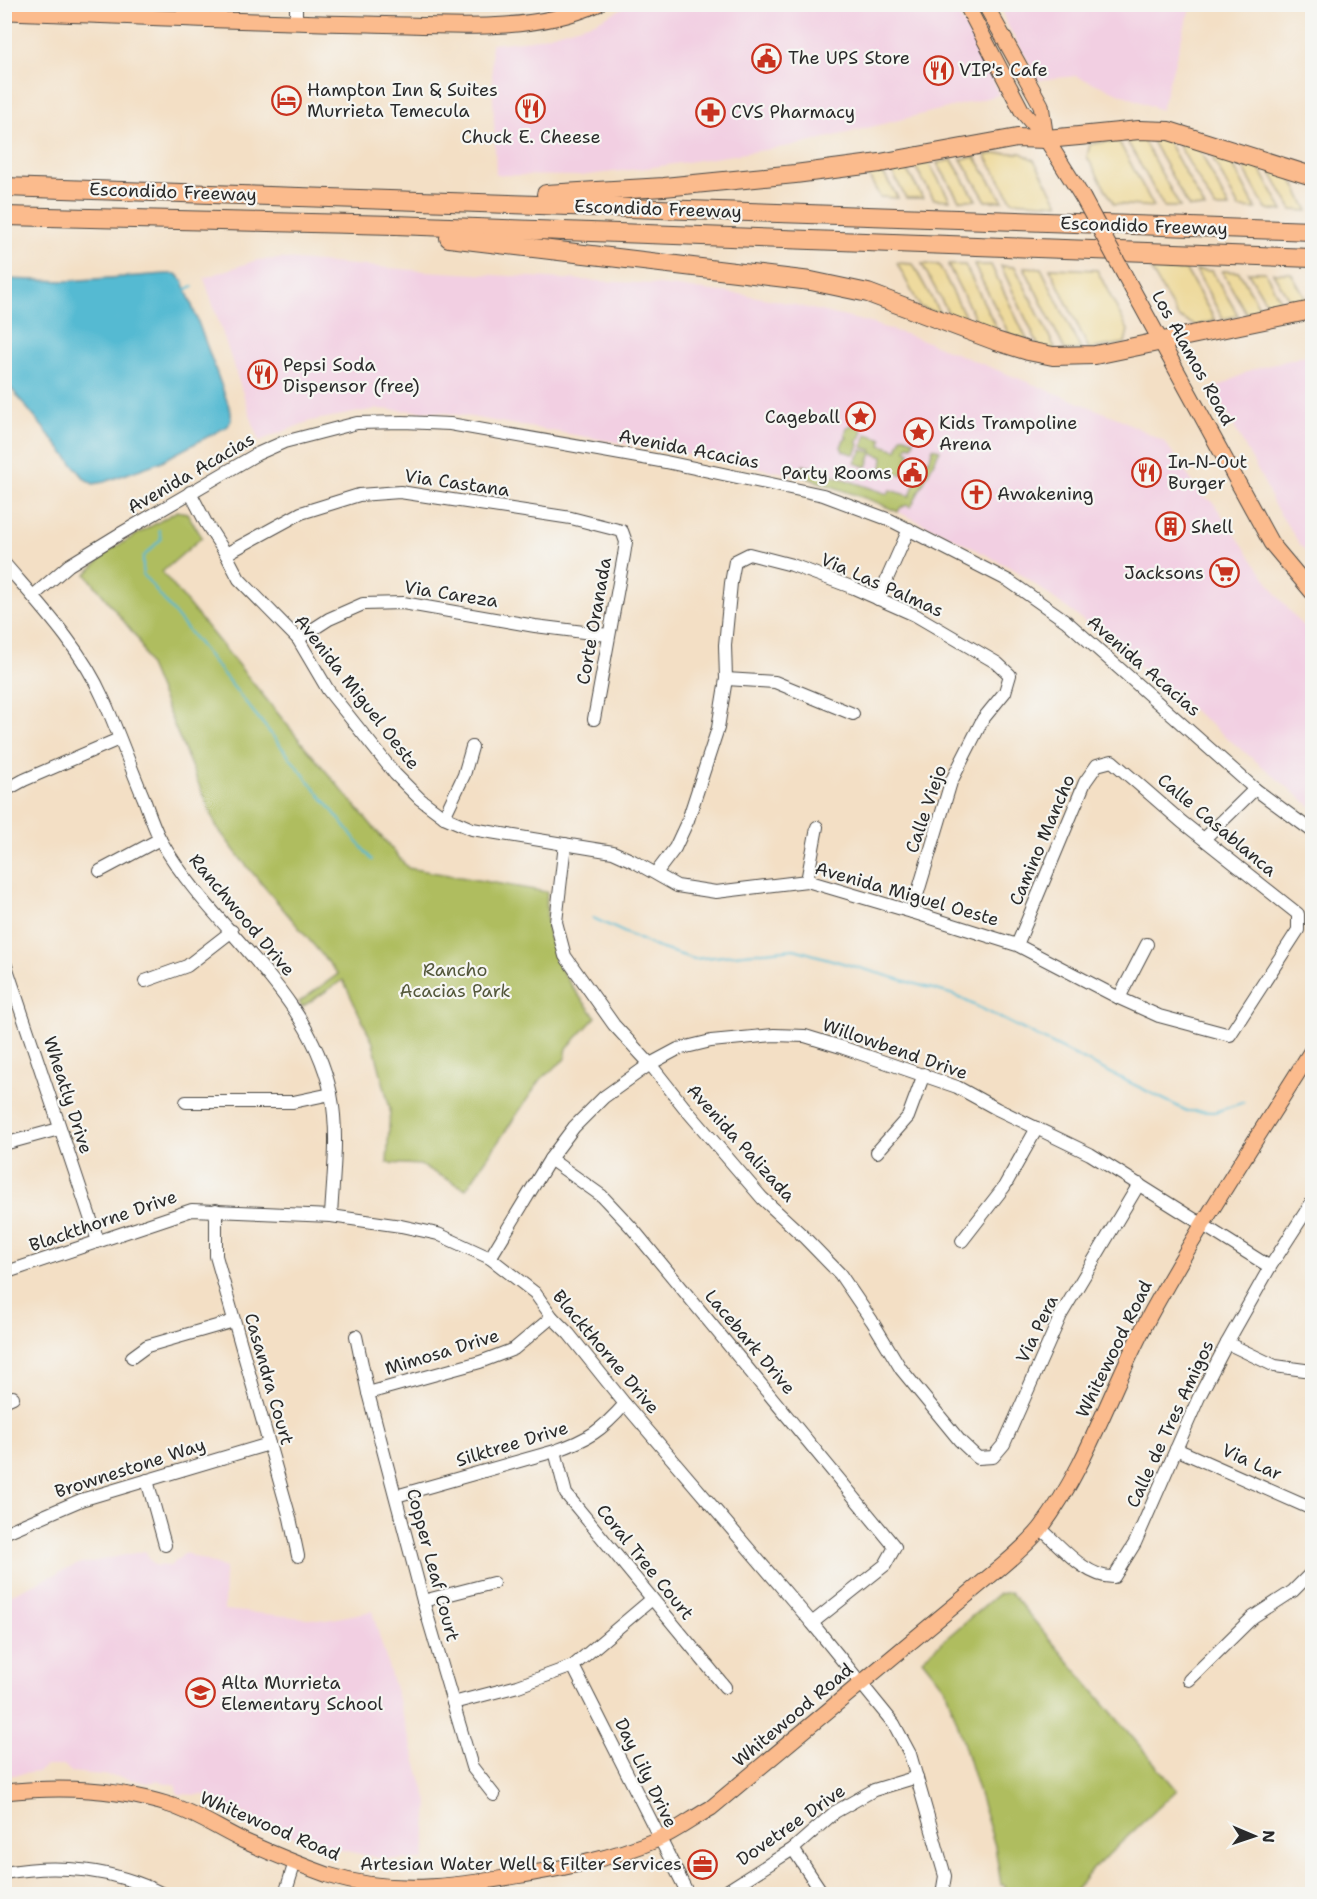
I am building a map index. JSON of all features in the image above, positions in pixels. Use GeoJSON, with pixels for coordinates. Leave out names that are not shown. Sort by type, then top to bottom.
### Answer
{"type":"FeatureCollection","features":[{"type":"Feature","properties":{"kind":"highway"},"geometry":{"type":"LineString","coordinates":[[430,200],[657,188],[880,163],[1017,138],[1046,138],[1139,130],[1169,131],[1312,176]]}},
{"type":"Feature","properties":{"kind":"highway","name":"Escondido Freeway"},"geometry":{"type":"LineString","coordinates":[[4,187],[1312,231]]}},
{"type":"Feature","properties":{"kind":"highway","name":"Escondido Freeway"},"geometry":{"type":"LineString","coordinates":[[4,216],[395,225],[1312,258]]}},
{"type":"Feature","properties":{"kind":"highway"},"geometry":{"type":"LineString","coordinates":[[395,225],[442,237],[811,281],[867,293],[996,341],[1053,356],[1095,355],[1312,310]]}},
{"type":"Feature","properties":{"kind":"main road"},"geometry":{"type":"LineString","coordinates":[[4,12],[91,10],[296,23],[501,26],[556,17],[598,4]]}},
{"type":"Feature","properties":{"kind":"main road","name":"Los Alamos Road"},"geometry":{"type":"LineString","coordinates":[[966,4],[1022,111],[1046,138],[1083,198],[1271,543],[1312,592]]}},
{"type":"Feature","properties":{"kind":"main road","name":"Los Alamos Road"},"geometry":{"type":"LineString","coordinates":[[984,4],[1041,105],[1046,138]]}},
{"type":"Feature","properties":{"kind":"main road","name":"Whitewood Road"},"geometry":{"type":"LineString","coordinates":[[4,1792],[28,1789],[89,1790],[146,1798],[183,1810],[243,1840],[295,1862],[355,1882],[425,1891],[600,1860],[658,1839],[711,1808],[1002,1566],[1040,1528],[1073,1477],[1154,1306],[1312,1050]]}},
{"type":"Feature","properties":{"kind":"street"},"geometry":{"type":"LineString","coordinates":[[296,4],[296,23]]}},
{"type":"Feature","properties":{"kind":"street","name":"Avenida Acacias"},"geometry":{"type":"LineString","coordinates":[[33,596],[69,566],[257,454],[284,442],[357,423],[450,424],[766,482],[823,495],[890,520],[1009,581],[1066,621],[1255,789],[1312,831]]}},
{"type":"Feature","properties":{"kind":"street","name":"Avenida Miguel Oeste"},"geometry":{"type":"LineString","coordinates":[[190,492],[238,579],[297,639],[328,690],[395,774],[420,799],[444,817],[472,829],[613,852],[677,886],[716,892],[807,881],[1017,945],[1159,1016],[1230,1035]]}},
{"type":"Feature","properties":{"kind":"street","name":"Via Castana"},"geometry":{"type":"LineString","coordinates":[[226,554],[302,513],[358,495],[400,492],[571,518],[622,531]]}},
{"type":"Feature","properties":{"kind":"street"},"geometry":{"type":"LineString","coordinates":[[878,599],[909,529]]}},
{"type":"Feature","properties":{"kind":"street","name":"Corte Oranada"},"geometry":{"type":"LineString","coordinates":[[594,719],[626,542],[622,531]]}},
{"type":"Feature","properties":{"kind":"street","name":"Via Las Palmas"},"geometry":{"type":"LineString","coordinates":[[726,679],[725,645],[730,583],[735,561],[749,554],[792,565],[915,615],[997,663],[1010,675],[1005,692]]}},
{"type":"Feature","properties":{"kind":"street","name":"Ranchwood Drive"},"geometry":{"type":"LineString","coordinates":[[4,563],[77,653],[103,697],[160,839],[195,890],[280,989],[305,1025],[321,1060],[331,1094],[335,1132],[331,1216]]}},
{"type":"Feature","properties":{"kind":"street","name":"Via Careza"},"geometry":{"type":"LineString","coordinates":[[297,639],[329,619],[363,604],[403,603],[535,626],[608,635]]}},
{"type":"Feature","properties":{"kind":"street"},"geometry":{"type":"LineString","coordinates":[[656,873],[675,848],[688,820],[718,728],[726,679],[775,682],[853,714]]}},
{"type":"Feature","properties":{"kind":"street","name":"Calle Viejo"},"geometry":{"type":"LineString","coordinates":[[912,912],[951,782],[983,719],[1005,692]]}},
{"type":"Feature","properties":{"kind":"street"},"geometry":{"type":"LineString","coordinates":[[4,791],[34,775],[119,739]]}},
{"type":"Feature","properties":{"kind":"street"},"geometry":{"type":"LineString","coordinates":[[444,817],[464,775],[472,747]]}},
{"type":"Feature","properties":{"kind":"street","name":"Calle Casablanca"},"geometry":{"type":"LineString","coordinates":[[1112,761],[1270,894],[1298,914],[1298,930],[1230,1035]]}},
{"type":"Feature","properties":{"kind":"street","name":"Camino Mancho"},"geometry":{"type":"LineString","coordinates":[[1017,945],[1085,782],[1097,765],[1112,761]]}},
{"type":"Feature","properties":{"kind":"street"},"geometry":{"type":"LineString","coordinates":[[1204,839],[1255,789]]}},
{"type":"Feature","properties":{"kind":"street"},"geometry":{"type":"LineString","coordinates":[[807,881],[817,827]]}},
{"type":"Feature","properties":{"kind":"street"},"geometry":{"type":"LineString","coordinates":[[100,871],[160,839]]}},
{"type":"Feature","properties":{"kind":"street","name":"Avenida Palizada"},"geometry":{"type":"LineString","coordinates":[[565,844],[556,922],[564,956],[614,1025],[650,1064],[762,1198],[840,1274],[901,1369],[960,1442]]}},
{"type":"Feature","properties":{"kind":"street"},"geometry":{"type":"LineString","coordinates":[[145,981],[186,966],[232,931]]}},
{"type":"Feature","properties":{"kind":"street"},"geometry":{"type":"LineString","coordinates":[[1119,998],[1147,944]]}},
{"type":"Feature","properties":{"kind":"street","name":"Wheatly Drive"},"geometry":{"type":"LineString","coordinates":[[4,960],[98,1241]]}},
{"type":"Feature","properties":{"kind":"street","name":"Willowbend Drive"},"geometry":{"type":"LineString","coordinates":[[490,1258],[550,1159],[574,1127],[604,1097],[650,1064],[678,1049],[744,1036],[774,1035],[805,1036],[924,1074],[957,1087],[1090,1154],[1270,1267]]}},
{"type":"Feature","properties":{"kind":"street"},"geometry":{"type":"LineString","coordinates":[[877,1152],[909,1117],[924,1074]]}},
{"type":"Feature","properties":{"kind":"street"},"geometry":{"type":"LineString","coordinates":[[186,1102],[293,1102],[331,1094]]}},
{"type":"Feature","properties":{"kind":"street"},"geometry":{"type":"LineString","coordinates":[[4,1144],[59,1128]]}},
{"type":"Feature","properties":{"kind":"street"},"geometry":{"type":"LineString","coordinates":[[962,1241],[1004,1187],[1037,1128]]}},
{"type":"Feature","properties":{"kind":"street","name":"Lacebark Drive"},"geometry":{"type":"LineString","coordinates":[[550,1159],[602,1196],[624,1220],[895,1547],[885,1564],[812,1623]]}},
{"type":"Feature","properties":{"kind":"street","name":"Via Pera"},"geometry":{"type":"LineString","coordinates":[[960,1442],[978,1458],[993,1457],[1004,1444],[1061,1315],[1138,1184]]}},
{"type":"Feature","properties":{"kind":"street","name":"Calle de Tres Amigos"},"geometry":{"type":"LineString","coordinates":[[1040,1528],[1088,1571],[1103,1577],[1114,1576],[1135,1543],[1199,1397],[1227,1343],[1270,1267],[1310,1205]]}},
{"type":"Feature","properties":{"kind":"street","name":"Blackthorne Drive"},"geometry":{"type":"LineString","coordinates":[[4,1273],[192,1210],[331,1216],[401,1226],[438,1234],[490,1258],[534,1293],[625,1404],[812,1623],[894,1724],[910,1754],[945,1876],[942,1894]]}},
{"type":"Feature","properties":{"kind":"street","name":"Casandra Court"},"geometry":{"type":"LineString","coordinates":[[216,1210],[216,1256],[290,1518],[298,1556]]}},
{"type":"Feature","properties":{"kind":"street","name":"Mimosa Drive"},"geometry":{"type":"LineString","coordinates":[[368,1393],[480,1362],[514,1349],[552,1317]]}},
{"type":"Feature","properties":{"kind":"street"},"geometry":{"type":"LineString","coordinates":[[132,1357],[147,1346],[234,1321]]}},
{"type":"Feature","properties":{"kind":"street","name":"Copper Leaf Court"},"geometry":{"type":"LineString","coordinates":[[356,1336],[368,1393],[453,1704],[472,1767],[494,1796]]}},
{"type":"Feature","properties":{"kind":"street"},"geometry":{"type":"LineString","coordinates":[[1227,1343],[1275,1366],[1312,1371]]}},
{"type":"Feature","properties":{"kind":"street","name":"Silktree Drive"},"geometry":{"type":"LineString","coordinates":[[396,1497],[580,1442],[606,1426],[625,1404]]}},
{"type":"Feature","properties":{"kind":"street","name":"Brownestone Way"},"geometry":{"type":"LineString","coordinates":[[4,1533],[81,1500],[268,1444]]}},
{"type":"Feature","properties":{"kind":"street","name":"Via Lar"},"geometry":{"type":"LineString","coordinates":[[1176,1449],[1312,1509]]}},
{"type":"Feature","properties":{"kind":"street","name":"Coral Tree Court"},"geometry":{"type":"LineString","coordinates":[[555,1451],[567,1494],[725,1687]]}},
{"type":"Feature","properties":{"kind":"street"},"geometry":{"type":"LineString","coordinates":[[147,1480],[165,1545]]}},
{"type":"Feature","properties":{"kind":"street"},"geometry":{"type":"LineString","coordinates":[[1189,1680],[1253,1617],[1293,1591],[1312,1572]]}},
{"type":"Feature","properties":{"kind":"street"},"geometry":{"type":"LineString","coordinates":[[423,1601],[493,1583]]}},
{"type":"Feature","properties":{"kind":"street"},"geometry":{"type":"LineString","coordinates":[[453,1704],[518,1686],[573,1666],[652,1599]]}},
{"type":"Feature","properties":{"kind":"street","name":"Day Lily Drive"},"geometry":{"type":"LineString","coordinates":[[573,1666],[658,1839],[688,1894]]}},
{"type":"Feature","properties":{"kind":"street","name":"Dovetree Drive"},"geometry":{"type":"LineString","coordinates":[[722,1894],[793,1849],[835,1812],[874,1790],[917,1777]]}},
{"type":"Feature","properties":{"kind":"street"},"geometry":{"type":"LineString","coordinates":[[793,1849],[824,1894]]}},
{"type":"Feature","properties":{"kind":"street"},"geometry":{"type":"LineString","coordinates":[[285,1894],[295,1862]]}},
{"type":"Feature","properties":{"kind":"street"},"geometry":{"type":"LineString","coordinates":[[4,1873],[50,1868],[88,1870],[112,1875],[163,1894]]}},
{"type":"Feature","properties":{"kind":"shaded area"},"geometry":{"type":"Polygon","coordinates":[[[629,5],[953,5],[985,62],[999,95],[803,144],[579,176],[496,175],[491,44],[532,40],[595,22],[629,5]]]}},
{"type":"Feature","properties":{"kind":"shaded area"},"geometry":{"type":"Polygon","coordinates":[[[1002,5],[1191,5],[1161,110],[1076,76],[1039,80],[1005,21],[1002,5]]]}},
{"type":"Feature","properties":{"kind":"shaded area"},"geometry":{"type":"Polygon","coordinates":[[[283,259],[425,271],[650,284],[774,300],[867,322],[920,339],[1120,419],[1165,442],[1202,496],[1212,501],[1278,596],[1301,624],[1312,633],[1312,807],[1080,618],[1017,571],[942,532],[876,502],[796,475],[442,412],[376,409],[310,421],[259,441],[204,278],[257,260],[283,259]]]}},
{"type":"Feature","properties":{"kind":"shaded area"},"geometry":{"type":"Polygon","coordinates":[[[1312,354],[1312,559],[1274,505],[1214,389],[1251,370],[1312,354]]]}},
{"type":"Feature","properties":{"kind":"shaded area","name":"Alta Murrieta Elementary School"},"geometry":{"type":"Polygon","coordinates":[[[145,1551],[154,1565],[170,1566],[185,1553],[225,1568],[224,1610],[327,1620],[372,1611],[428,1802],[424,1860],[382,1859],[292,1836],[204,1795],[178,1794],[175,1785],[158,1781],[148,1783],[122,1777],[71,1772],[65,1766],[46,1766],[38,1772],[5,1776],[5,1597],[76,1565],[145,1551]]]}},
{"type":"Feature","properties":{"kind":"green space"},"geometry":{"type":"Polygon","coordinates":[[[852,425],[863,431],[857,441],[859,445],[856,453],[853,454],[843,451],[841,447],[844,439],[847,438],[845,435],[847,427],[852,425]]]}},
{"type":"Feature","properties":{"kind":"green space"},"geometry":{"type":"Polygon","coordinates":[[[867,434],[882,439],[881,445],[897,450],[902,436],[914,440],[912,446],[908,445],[906,450],[910,452],[902,475],[882,468],[883,457],[872,453],[867,467],[855,463],[862,450],[871,452],[872,450],[862,447],[867,434]]]}},
{"type":"Feature","properties":{"kind":"green space"},"geometry":{"type":"Polygon","coordinates":[[[933,448],[940,450],[911,507],[907,505],[900,508],[898,512],[805,477],[803,473],[803,465],[888,494],[890,490],[910,496],[923,459],[929,461],[933,448]]]}},
{"type":"Feature","properties":{"kind":"green space","name":"Rancho Acacias Park"},"geometry":{"type":"Polygon","coordinates":[[[177,511],[187,513],[202,537],[162,572],[408,868],[547,892],[548,930],[557,960],[573,988],[596,1017],[567,1048],[565,1059],[541,1079],[466,1189],[420,1165],[387,1163],[390,1109],[373,1043],[343,980],[302,1007],[299,1002],[338,974],[240,858],[216,826],[138,639],[86,574],[110,550],[177,511]]]}},
{"type":"Feature","properties":{"kind":"green space"},"geometry":{"type":"Polygon","coordinates":[[[1010,1592],[1177,1790],[1090,1872],[1073,1894],[1004,1894],[1005,1885],[1001,1885],[995,1846],[957,1722],[945,1688],[922,1659],[998,1594],[1010,1592]]]}},
{"type":"Feature","properties":{"kind":"sand"},"geometry":{"type":"Polygon","coordinates":[[[1142,138],[1180,207],[1164,207],[1126,139],[1142,138]]]}},
{"type":"Feature","properties":{"kind":"sand"},"geometry":{"type":"Polygon","coordinates":[[[1151,139],[1167,140],[1205,208],[1189,207],[1151,139]]]}},
{"type":"Feature","properties":{"kind":"sand"},"geometry":{"type":"Polygon","coordinates":[[[1118,140],[1154,207],[1114,204],[1087,157],[1090,144],[1118,140]]]}},
{"type":"Feature","properties":{"kind":"sand"},"geometry":{"type":"Polygon","coordinates":[[[1177,142],[1198,147],[1229,208],[1215,208],[1177,142]]]}},
{"type":"Feature","properties":{"kind":"sand"},"geometry":{"type":"Polygon","coordinates":[[[1209,151],[1228,156],[1256,209],[1239,208],[1209,151]]]}},
{"type":"Feature","properties":{"kind":"sand"},"geometry":{"type":"Polygon","coordinates":[[[1021,153],[1034,160],[1059,204],[1012,201],[985,155],[1021,153]]]}},
{"type":"Feature","properties":{"kind":"sand"},"geometry":{"type":"Polygon","coordinates":[[[975,157],[1003,201],[986,201],[961,159],[975,157]]]}},
{"type":"Feature","properties":{"kind":"sand"},"geometry":{"type":"Polygon","coordinates":[[[1238,158],[1256,162],[1283,211],[1266,209],[1238,158]]]}},
{"type":"Feature","properties":{"kind":"sand"},"geometry":{"type":"Polygon","coordinates":[[[952,160],[976,200],[959,200],[937,163],[952,160]]]}},
{"type":"Feature","properties":{"kind":"sand"},"geometry":{"type":"Polygon","coordinates":[[[929,163],[950,200],[934,199],[914,165],[929,163]]]}},
{"type":"Feature","properties":{"kind":"sand"},"geometry":{"type":"Polygon","coordinates":[[[1266,164],[1287,170],[1308,211],[1292,210],[1266,164]]]}},
{"type":"Feature","properties":{"kind":"sand"},"geometry":{"type":"Polygon","coordinates":[[[905,167],[923,198],[906,198],[891,170],[905,167]]]}},
{"type":"Feature","properties":{"kind":"sand"},"geometry":{"type":"Polygon","coordinates":[[[882,171],[898,198],[880,197],[867,173],[882,171]]]}},
{"type":"Feature","properties":{"kind":"sand"},"geometry":{"type":"Polygon","coordinates":[[[897,263],[913,264],[940,314],[920,307],[897,263]]]}},
{"type":"Feature","properties":{"kind":"sand"},"geometry":{"type":"Polygon","coordinates":[[[922,264],[939,265],[970,326],[951,318],[922,264]]]}},
{"type":"Feature","properties":{"kind":"sand"},"geometry":{"type":"Polygon","coordinates":[[[948,265],[965,265],[1001,337],[981,330],[948,265]]]}},
{"type":"Feature","properties":{"kind":"sand"},"geometry":{"type":"Polygon","coordinates":[[[974,265],[991,265],[1030,346],[1012,340],[974,265]]]}},
{"type":"Feature","properties":{"kind":"sand"},"geometry":{"type":"Polygon","coordinates":[[[1001,266],[1015,267],[1056,350],[1040,349],[1001,266]]]}},
{"type":"Feature","properties":{"kind":"sand"},"geometry":{"type":"Polygon","coordinates":[[[1024,267],[1041,268],[1081,350],[1065,350],[1024,267]]]}},
{"type":"Feature","properties":{"kind":"sand"},"geometry":{"type":"Polygon","coordinates":[[[1050,268],[1097,270],[1128,330],[1125,343],[1089,349],[1050,268]]]}},
{"type":"Feature","properties":{"kind":"sand"},"geometry":{"type":"Polygon","coordinates":[[[1151,270],[1186,270],[1215,320],[1196,326],[1178,317],[1151,270]]]}},
{"type":"Feature","properties":{"kind":"sand"},"geometry":{"type":"Polygon","coordinates":[[[1196,270],[1212,271],[1238,315],[1223,319],[1196,270]]]}},
{"type":"Feature","properties":{"kind":"sand"},"geometry":{"type":"Polygon","coordinates":[[[1222,271],[1239,272],[1261,310],[1246,313],[1222,271]]]}},
{"type":"Feature","properties":{"kind":"sand"},"geometry":{"type":"Polygon","coordinates":[[[1248,272],[1265,272],[1283,306],[1269,308],[1248,272]]]}},
{"type":"Feature","properties":{"kind":"sand"},"geometry":{"type":"Polygon","coordinates":[[[1273,273],[1291,273],[1307,301],[1292,304],[1273,273]]]}},
{"type":"Feature","properties":{"kind":"water"},"geometry":{"type":"Polygon","coordinates":[[[176,274],[183,281],[231,412],[231,420],[228,426],[160,462],[93,484],[85,479],[5,381],[5,279],[66,281],[176,274]]]}},
{"type":"Feature","properties":{"kind":"waterway"},"geometry":{"type":"LineString","coordinates":[[185,290],[193,286]]}},
{"type":"Feature","properties":{"kind":"waterway"},"geometry":{"type":"LineString","coordinates":[[159,530],[161,539],[143,557],[143,574],[372,860]]}},
{"type":"Feature","properties":{"kind":"waterway"},"geometry":{"type":"LineString","coordinates":[[593,918],[656,947],[694,959],[794,949],[954,995],[1187,1111],[1215,1112],[1244,1102]]}},
{"type":"Feature","properties":{"kind":"place","name":"The UPS Store"},"geometry":{"type":"Point","coordinates":[767,58]}},
{"type":"Feature","properties":{"kind":"place","name":"VIP's Cafe"},"geometry":{"type":"Point","coordinates":[938,70]}},
{"type":"Feature","properties":{"kind":"place","name":"Hampton Inn & Suites Murrieta Temecula"},"geometry":{"type":"Point","coordinates":[286,100]}},
{"type":"Feature","properties":{"kind":"place","name":"Chuck E. Cheese"},"geometry":{"type":"Point","coordinates":[531,108]}},
{"type":"Feature","properties":{"kind":"place","name":"CVS Pharmacy"},"geometry":{"type":"Point","coordinates":[710,112]}},
{"type":"Feature","properties":{"kind":"place","name":"Pepsi Soda Dispensor (free)"},"geometry":{"type":"Point","coordinates":[262,375]}},
{"type":"Feature","properties":{"kind":"place","name":"Cageball"},"geometry":{"type":"Point","coordinates":[861,417]}},
{"type":"Feature","properties":{"kind":"place","name":"Kids Trampoline Arena"},"geometry":{"type":"Point","coordinates":[918,433]}},
{"type":"Feature","properties":{"kind":"place","name":"In-N-Out Burger"},"geometry":{"type":"Point","coordinates":[1147,472]}},
{"type":"Feature","properties":{"kind":"place","name":"Party Rooms"},"geometry":{"type":"Point","coordinates":[913,473]}},
{"type":"Feature","properties":{"kind":"place","name":"Awakening"},"geometry":{"type":"Point","coordinates":[976,494]}},
{"type":"Feature","properties":{"kind":"place","name":"Shell"},"geometry":{"type":"Point","coordinates":[1170,527]}},
{"type":"Feature","properties":{"kind":"place","name":"Jacksons"},"geometry":{"type":"Point","coordinates":[1225,573]}},
{"type":"Feature","properties":{"kind":"place","name":"Alta Murrieta Elementary School"},"geometry":{"type":"Point","coordinates":[200,1693]}},
{"type":"Feature","properties":{"kind":"place","name":"Artesian Water Well & Filter Services"},"geometry":{"type":"Point","coordinates":[703,1864]}}]}
